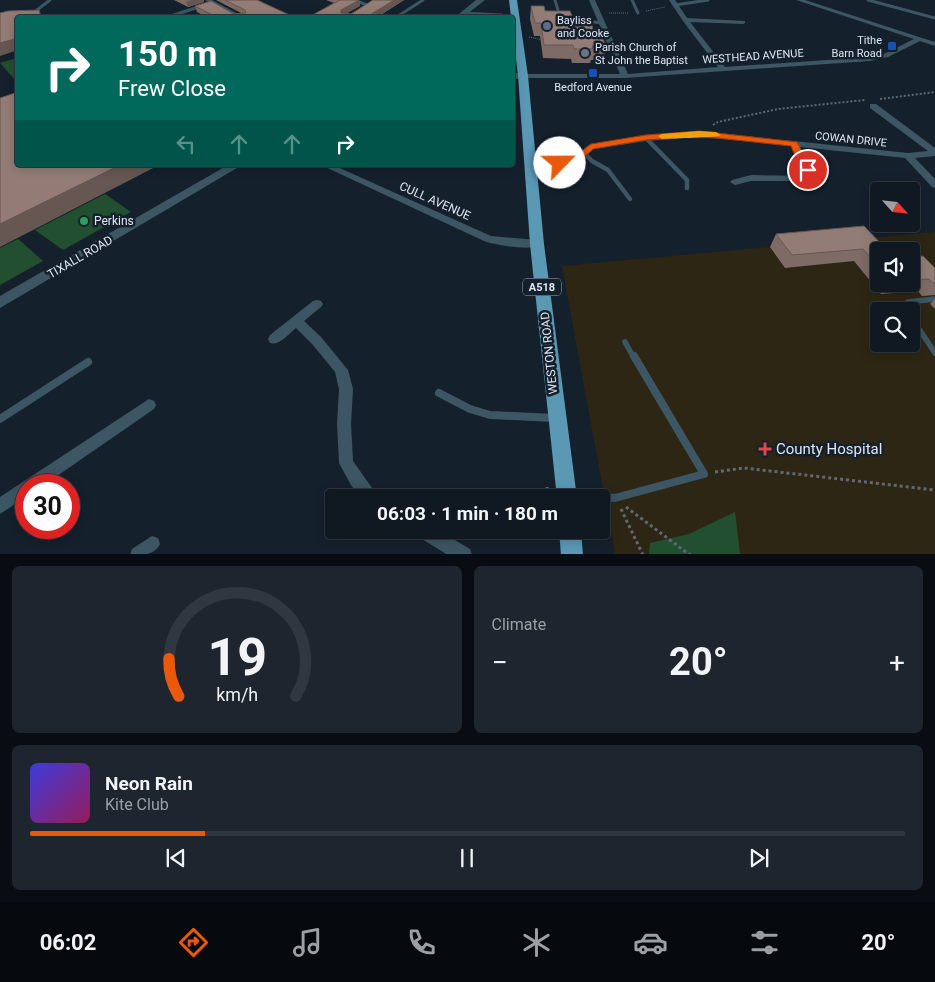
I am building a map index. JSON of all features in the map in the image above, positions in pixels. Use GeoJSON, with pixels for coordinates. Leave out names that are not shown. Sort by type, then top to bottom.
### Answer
{"type":"FeatureCollection","features":[{"type":"Feature","properties":{"kind":"highway","name":"WESTON ROAD"},"geometry":{"type":"LineString","coordinates":[[513,0],[518,33],[518,76],[530,160],[556,418],[565,489]]}},
{"type":"Feature","properties":{"kind":"highway"},"geometry":{"type":"LineString","coordinates":[[571,539],[572,554]]}},
{"type":"Feature","properties":{"kind":"street"},"geometry":{"type":"LineString","coordinates":[[460,15],[481,0]]}},
{"type":"Feature","properties":{"kind":"street"},"geometry":{"type":"LineString","coordinates":[[592,0],[625,76]]}},
{"type":"Feature","properties":{"kind":"street"},"geometry":{"type":"LineString","coordinates":[[799,0],[935,44]]}},
{"type":"Feature","properties":{"kind":"street"},"geometry":{"type":"LineString","coordinates":[[173,15],[211,1],[237,15]]}},
{"type":"Feature","properties":{"kind":"street"},"geometry":{"type":"LineString","coordinates":[[674,3],[724,70]]}},
{"type":"Feature","properties":{"kind":"street"},"geometry":{"type":"LineString","coordinates":[[360,10],[370,4]]}},
{"type":"Feature","properties":{"kind":"street"},"geometry":{"type":"LineString","coordinates":[[685,20],[743,22]]}},
{"type":"Feature","properties":{"kind":"street","name":"WESTHEAD AVENUE"},"geometry":{"type":"LineString","coordinates":[[518,76],[625,76],[879,58],[920,39]]}},
{"type":"Feature","properties":{"kind":"street"},"geometry":{"type":"LineString","coordinates":[[873,106],[935,152]]}},
{"type":"Feature","properties":{"kind":"street","name":"COWAN DRIVE"},"geometry":{"type":"LineString","coordinates":[[530,160],[560,163],[577,159],[591,147],[646,138],[699,134],[908,156],[935,152]]}},
{"type":"Feature","properties":{"kind":"street"},"geometry":{"type":"LineString","coordinates":[[735,182],[751,178],[814,179],[801,161],[794,144]]}},
{"type":"Feature","properties":{"kind":"street"},"geometry":{"type":"LineString","coordinates":[[908,156],[935,186]]}},
{"type":"Feature","properties":{"kind":"street","name":"TIXALL ROAD"},"geometry":{"type":"LineString","coordinates":[[0,303],[233,167]]}},
{"type":"Feature","properties":{"kind":"street","name":"CULL AVENUE"},"geometry":{"type":"LineString","coordinates":[[330,167],[488,239],[502,242],[538,244]]}},
{"type":"Feature","properties":{"kind":"street"},"geometry":{"type":"LineString","coordinates":[[274,339],[317,304]]}},
{"type":"Feature","properties":{"kind":"street"},"geometry":{"type":"LineString","coordinates":[[296,321],[318,341],[341,370],[346,389],[344,424],[346,463],[364,489]]}},
{"type":"Feature","properties":{"kind":"street"},"geometry":{"type":"LineString","coordinates":[[46,474],[149,405]]}},
{"type":"Feature","properties":{"kind":"street"},"geometry":{"type":"LineString","coordinates":[[0,506],[15,496]]}},
{"type":"Feature","properties":{"kind":"street"},"geometry":{"type":"LineString","coordinates":[[438,539],[464,554]]}},
{"type":"Feature","properties":{"kind":"street"},"geometry":{"type":"LineString","coordinates":[[138,554],[152,544]]}},
{"type":"Feature","properties":{"kind":"lane"},"geometry":{"type":"LineString","coordinates":[[37,10],[50,0]]}},
{"type":"Feature","properties":{"kind":"lane"},"geometry":{"type":"LineString","coordinates":[[354,0],[370,4]]}},
{"type":"Feature","properties":{"kind":"lane"},"geometry":{"type":"LineString","coordinates":[[400,15],[422,0]]}},
{"type":"Feature","properties":{"kind":"lane"},"geometry":{"type":"LineString","coordinates":[[555,0],[560,17]]}},
{"type":"Feature","properties":{"kind":"lane"},"geometry":{"type":"LineString","coordinates":[[632,0],[638,13]]}},
{"type":"Feature","properties":{"kind":"lane"},"geometry":{"type":"LineString","coordinates":[[674,3],[708,0]]}},
{"type":"Feature","properties":{"kind":"lane"},"geometry":{"type":"LineString","coordinates":[[868,0],[935,18]]}},
{"type":"Feature","properties":{"kind":"lane"},"geometry":{"type":"LineString","coordinates":[[464,12],[502,14]]}},
{"type":"Feature","properties":{"kind":"lane"},"geometry":{"type":"LineString","coordinates":[[594,22],[602,23]]}},
{"type":"Feature","properties":{"kind":"lane"},"geometry":{"type":"LineString","coordinates":[[646,138],[687,180],[687,188]]}},
{"type":"Feature","properties":{"kind":"lane"},"geometry":{"type":"LineString","coordinates":[[583,152],[592,161],[608,170],[630,200]]}},
{"type":"Feature","properties":{"kind":"lane"},"geometry":{"type":"LineString","coordinates":[[908,302],[935,299]]}},
{"type":"Feature","properties":{"kind":"lane"},"geometry":{"type":"LineString","coordinates":[[920,332],[935,353]]}},
{"type":"Feature","properties":{"kind":"lane"},"geometry":{"type":"LineString","coordinates":[[610,498],[704,474],[625,342]]}},
{"type":"Feature","properties":{"kind":"lane"},"geometry":{"type":"LineString","coordinates":[[0,419],[88,362]]}},
{"type":"Feature","properties":{"kind":"lane"},"geometry":{"type":"LineString","coordinates":[[439,393],[470,409],[490,415],[556,418]]}},
{"type":"Feature","properties":{"kind":"path"},"geometry":{"type":"LineString","coordinates":[[518,33],[543,40]]}},
{"type":"Feature","properties":{"kind":"path"},"geometry":{"type":"LineString","coordinates":[[699,134],[718,122],[778,109],[935,92]]}},
{"type":"Feature","properties":{"kind":"path"},"geometry":{"type":"LineString","coordinates":[[704,474],[744,468],[935,490]]}},
{"type":"Feature","properties":{"kind":"path"},"geometry":{"type":"LineString","coordinates":[[615,498],[643,554]]}},
{"type":"Feature","properties":{"kind":"path"},"geometry":{"type":"LineString","coordinates":[[615,498],[690,554]]}},
{"type":"Feature","properties":{"kind":"shaded area","name":"County Hospital"},"geometry":{"type":"Polygon","coordinates":[[[935,232],[935,554],[615,554],[610,527],[610,489],[603,489],[562,266],[935,232]]]}},
{"type":"Feature","properties":{"kind":"green space"},"geometry":{"type":"Polygon","coordinates":[[[15,59],[15,80],[0,63],[15,59]]]}},
{"type":"Feature","properties":{"kind":"green space","name":"Perkins"},"geometry":{"type":"Polygon","coordinates":[[[105,194],[131,212],[63,250],[35,230],[105,194]]]}},
{"type":"Feature","properties":{"kind":"green space"},"geometry":{"type":"Polygon","coordinates":[[[18,239],[43,261],[0,285],[0,248],[18,239]]]}},
{"type":"Feature","properties":{"kind":"green space"},"geometry":{"type":"Polygon","coordinates":[[[735,512],[740,554],[649,554],[650,543],[689,534],[735,512]]]}},
{"type":"Feature","properties":{"kind":"building"},"geometry":{"type":"Polygon","coordinates":[[[225,0],[257,0],[290,15],[212,15],[195,6],[211,1],[234,14],[246,13],[245,10],[225,0]]]}},
{"type":"Feature","properties":{"kind":"building"},"geometry":{"type":"Polygon","coordinates":[[[340,0],[359,0],[341,10],[341,13],[351,14],[373,0],[394,0],[370,15],[312,15],[340,0]]]}},
{"type":"Feature","properties":{"kind":"building"},"geometry":{"type":"Polygon","coordinates":[[[531,6],[544,6],[545,11],[570,11],[574,21],[591,22],[594,33],[601,33],[606,47],[592,46],[593,49],[574,49],[573,45],[544,45],[541,23],[535,23],[531,6]]]}},
{"type":"Feature","properties":{"kind":"building"},"geometry":{"type":"Polygon","coordinates":[[[39,10],[40,15],[15,15],[15,39],[0,43],[0,13],[39,10]]]}},
{"type":"Feature","properties":{"kind":"building"},"geometry":{"type":"Polygon","coordinates":[[[15,93],[15,167],[116,167],[0,224],[0,98],[15,93]]]}},
{"type":"Feature","properties":{"kind":"building"},"geometry":{"type":"Polygon","coordinates":[[[864,226],[879,242],[870,242],[870,257],[863,249],[792,255],[776,234],[864,226]]]}},
{"type":"Feature","properties":{"kind":"building"},"geometry":{"type":"Polygon","coordinates":[[[920,256],[923,256],[935,268],[935,283],[929,279],[920,280],[920,256]]]}},
{"type":"Feature","properties":{"kind":"slow traffic"},"geometry":{"type":"LineString","coordinates":[[662,136],[716,135]]}},
{"type":"Feature","properties":{"kind":"place","name":"Bayliss and Cooke"},"geometry":{"type":"Point","coordinates":[547,26]}},
{"type":"Feature","properties":{"kind":"place","name":"Tithe Barn Road"},"geometry":{"type":"Point","coordinates":[892,46]}},
{"type":"Feature","properties":{"kind":"place","name":"Parish Church of St John the Baptist"},"geometry":{"type":"Point","coordinates":[585,53]}},
{"type":"Feature","properties":{"kind":"place","name":"Bedford Avenue"},"geometry":{"type":"Point","coordinates":[593,73]}},
{"type":"Feature","properties":{"kind":"place","name":"Perkins"},"geometry":{"type":"Point","coordinates":[84,221]}},
{"type":"Feature","properties":{"kind":"place","name":"County Hospital"},"geometry":{"type":"Point","coordinates":[765,449]}},
{"type":"Feature","properties":{"kind":"route"},"geometry":{"type":"LineString","coordinates":[[560,163],[577,159],[591,147],[646,138],[699,134],[794,144],[801,161],[808,170]]}}]}
